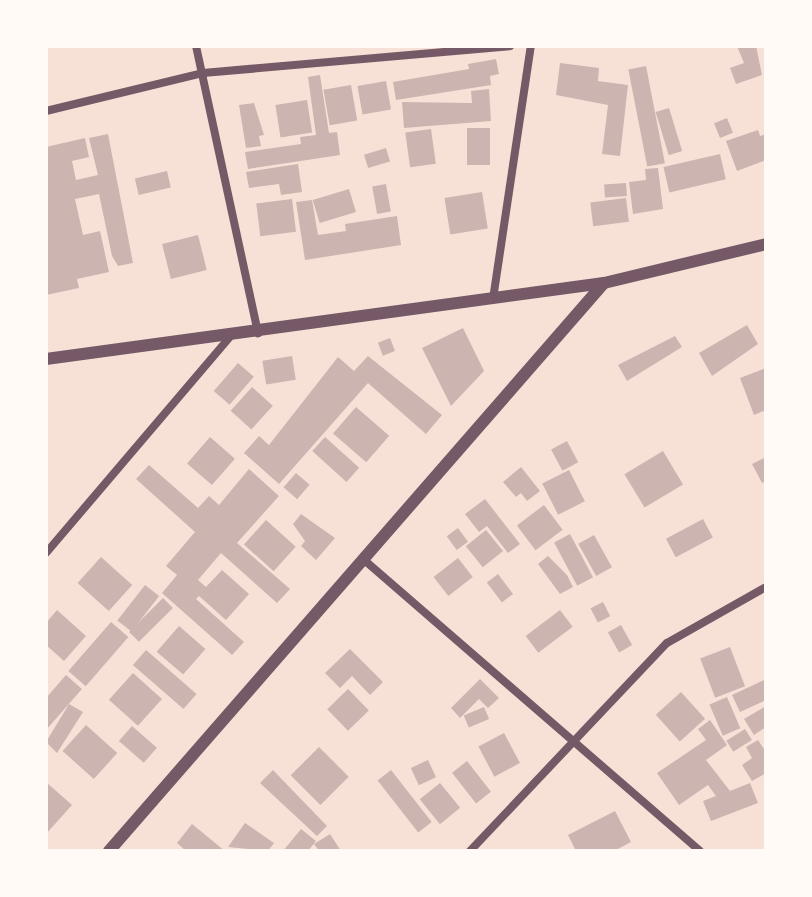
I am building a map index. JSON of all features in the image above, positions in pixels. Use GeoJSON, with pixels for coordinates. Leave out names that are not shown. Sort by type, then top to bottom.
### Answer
{"type":"FeatureCollection","features":[{"type":"Feature","properties":{"kind":"street"},"geometry":{"type":"LineString","coordinates":[[196,46],[258,333]]}},
{"type":"Feature","properties":{"kind":"street"},"geometry":{"type":"LineString","coordinates":[[46,111],[203,73],[510,46]]}},
{"type":"Feature","properties":{"kind":"street"},"geometry":{"type":"LineString","coordinates":[[493,299],[531,46]]}},
{"type":"Feature","properties":{"kind":"street"},"geometry":{"type":"LineString","coordinates":[[46,359],[230,337],[604,283],[766,244]]}},
{"type":"Feature","properties":{"kind":"street"},"geometry":{"type":"LineString","coordinates":[[109,851],[604,283]]}},
{"type":"Feature","properties":{"kind":"street"},"geometry":{"type":"LineString","coordinates":[[46,553],[230,337]]}},
{"type":"Feature","properties":{"kind":"street"},"geometry":{"type":"LineString","coordinates":[[363,559],[700,851]]}},
{"type":"Feature","properties":{"kind":"street"},"geometry":{"type":"LineString","coordinates":[[470,851],[667,643],[766,587]]}},
{"type":"Feature","properties":{"kind":"building"},"geometry":{"type":"Polygon","coordinates":[[[737,46],[756,46],[762,75],[736,84],[730,68],[744,63],[737,46]]]}},
{"type":"Feature","properties":{"kind":"building"},"geometry":{"type":"Polygon","coordinates":[[[496,59],[499,74],[490,76],[491,85],[396,100],[393,82],[469,69],[468,64],[496,59]]]}},
{"type":"Feature","properties":{"kind":"building"},"geometry":{"type":"Polygon","coordinates":[[[560,63],[599,68],[598,81],[628,85],[620,156],[602,154],[608,105],[556,95],[560,63]]]}},
{"type":"Feature","properties":{"kind":"building"},"geometry":{"type":"Polygon","coordinates":[[[646,66],[665,163],[647,167],[628,69],[646,66]]]}},
{"type":"Feature","properties":{"kind":"building"},"geometry":{"type":"Polygon","coordinates":[[[320,75],[329,133],[337,132],[340,155],[248,169],[245,152],[301,144],[300,137],[316,135],[308,77],[320,75]]]}},
{"type":"Feature","properties":{"kind":"building"},"geometry":{"type":"Polygon","coordinates":[[[386,81],[391,110],[362,115],[357,86],[386,81]]]}},
{"type":"Feature","properties":{"kind":"building"},"geometry":{"type":"Polygon","coordinates":[[[351,85],[357,120],[330,125],[323,90],[351,85]]]}},
{"type":"Feature","properties":{"kind":"building"},"geometry":{"type":"Polygon","coordinates":[[[489,89],[491,121],[404,128],[402,102],[472,103],[471,91],[489,89]]]}},
{"type":"Feature","properties":{"kind":"building"},"geometry":{"type":"Polygon","coordinates":[[[307,100],[312,133],[281,138],[275,105],[307,100]]]}},
{"type":"Feature","properties":{"kind":"building"},"geometry":{"type":"Polygon","coordinates":[[[254,103],[264,135],[259,136],[261,146],[246,148],[239,105],[254,103]]]}},
{"type":"Feature","properties":{"kind":"building"},"geometry":{"type":"Polygon","coordinates":[[[669,108],[682,151],[669,155],[656,112],[669,108]]]}},
{"type":"Feature","properties":{"kind":"building"},"geometry":{"type":"Polygon","coordinates":[[[727,118],[733,133],[720,138],[714,123],[727,118]]]}},
{"type":"Feature","properties":{"kind":"building"},"geometry":{"type":"Polygon","coordinates":[[[467,128],[490,128],[490,165],[467,165],[467,128]]]}},
{"type":"Feature","properties":{"kind":"building"},"geometry":{"type":"Polygon","coordinates":[[[431,129],[436,164],[410,167],[405,133],[431,129]]]}},
{"type":"Feature","properties":{"kind":"building"},"geometry":{"type":"Polygon","coordinates":[[[758,130],[760,136],[766,134],[766,160],[737,171],[726,141],[758,130]]]}},
{"type":"Feature","properties":{"kind":"building"},"geometry":{"type":"Polygon","coordinates":[[[108,134],[133,263],[118,266],[112,256],[99,194],[75,199],[83,235],[100,231],[109,272],[77,279],[79,288],[46,295],[46,147],[85,138],[89,157],[72,161],[76,180],[98,175],[89,138],[108,134]]]}},
{"type":"Feature","properties":{"kind":"building"},"geometry":{"type":"Polygon","coordinates":[[[386,148],[390,161],[368,168],[364,155],[386,148]]]}},
{"type":"Feature","properties":{"kind":"building"},"geometry":{"type":"Polygon","coordinates":[[[720,154],[726,179],[669,192],[663,167],[720,154]]]}},
{"type":"Feature","properties":{"kind":"building"},"geometry":{"type":"Polygon","coordinates":[[[298,164],[302,192],[281,195],[279,184],[249,188],[246,172],[298,164]]]}},
{"type":"Feature","properties":{"kind":"building"},"geometry":{"type":"Polygon","coordinates":[[[658,168],[663,209],[633,214],[629,182],[646,180],[645,169],[658,168]]]}},
{"type":"Feature","properties":{"kind":"building"},"geometry":{"type":"Polygon","coordinates":[[[167,171],[171,188],[139,195],[135,178],[167,171]]]}},
{"type":"Feature","properties":{"kind":"building"},"geometry":{"type":"Polygon","coordinates":[[[626,183],[627,196],[605,198],[604,185],[626,183]]]}},
{"type":"Feature","properties":{"kind":"building"},"geometry":{"type":"Polygon","coordinates":[[[386,184],[391,212],[377,214],[372,186],[386,184]]]}},
{"type":"Feature","properties":{"kind":"building"},"geometry":{"type":"Polygon","coordinates":[[[349,189],[356,212],[320,223],[313,200],[349,189]]]}},
{"type":"Feature","properties":{"kind":"building"},"geometry":{"type":"Polygon","coordinates":[[[482,192],[488,229],[450,234],[444,198],[482,192]]]}},
{"type":"Feature","properties":{"kind":"building"},"geometry":{"type":"Polygon","coordinates":[[[626,198],[629,222],[593,226],[590,202],[626,198]]]}},
{"type":"Feature","properties":{"kind":"building"},"geometry":{"type":"Polygon","coordinates":[[[292,199],[296,232],[260,236],[256,203],[292,199]]]}},
{"type":"Feature","properties":{"kind":"building"},"geometry":{"type":"Polygon","coordinates":[[[312,200],[318,235],[346,231],[345,224],[397,216],[401,245],[305,260],[296,202],[312,200]]]}},
{"type":"Feature","properties":{"kind":"building"},"geometry":{"type":"Polygon","coordinates":[[[198,235],[207,270],[171,279],[162,244],[198,235]]]}},
{"type":"Feature","properties":{"kind":"building"},"geometry":{"type":"Polygon","coordinates":[[[747,325],[758,344],[712,376],[699,353],[747,325]]]}},
{"type":"Feature","properties":{"kind":"building"},"geometry":{"type":"Polygon","coordinates":[[[463,328],[484,371],[451,406],[422,348],[463,328]]]}},
{"type":"Feature","properties":{"kind":"building"},"geometry":{"type":"Polygon","coordinates":[[[675,336],[682,347],[627,381],[618,365],[675,336]]]}},
{"type":"Feature","properties":{"kind":"building"},"geometry":{"type":"Polygon","coordinates":[[[390,338],[395,351],[383,356],[378,343],[390,338]]]}},
{"type":"Feature","properties":{"kind":"building"},"geometry":{"type":"Polygon","coordinates":[[[292,356],[296,380],[266,384],[262,361],[292,356]]]}},
{"type":"Feature","properties":{"kind":"building"},"geometry":{"type":"Polygon","coordinates":[[[368,356],[442,415],[426,434],[368,383],[279,484],[244,453],[259,436],[269,445],[338,357],[354,371],[368,356]]]}},
{"type":"Feature","properties":{"kind":"building"},"geometry":{"type":"Polygon","coordinates":[[[238,363],[254,377],[230,405],[214,391],[238,363]]]}},
{"type":"Feature","properties":{"kind":"building"},"geometry":{"type":"Polygon","coordinates":[[[766,368],[766,410],[754,415],[740,378],[766,368]]]}},
{"type":"Feature","properties":{"kind":"building"},"geometry":{"type":"Polygon","coordinates":[[[252,387],[273,406],[251,430],[231,411],[252,387]]]}},
{"type":"Feature","properties":{"kind":"building"},"geometry":{"type":"Polygon","coordinates":[[[356,407],[389,436],[366,462],[333,433],[356,407]]]}},
{"type":"Feature","properties":{"kind":"building"},"geometry":{"type":"Polygon","coordinates":[[[210,437],[235,459],[212,485],[187,463],[210,437]]]}},
{"type":"Feature","properties":{"kind":"building"},"geometry":{"type":"Polygon","coordinates":[[[325,437],[359,468],[346,482],[312,451],[325,437]]]}},
{"type":"Feature","properties":{"kind":"building"},"geometry":{"type":"Polygon","coordinates":[[[567,441],[578,462],[562,471],[551,449],[567,441]]]}},
{"type":"Feature","properties":{"kind":"building"},"geometry":{"type":"Polygon","coordinates":[[[663,451],[683,484],[645,508],[624,474],[663,451]]]}},
{"type":"Feature","properties":{"kind":"building"},"geometry":{"type":"Polygon","coordinates":[[[766,457],[766,481],[762,483],[752,464],[766,457]]]}},
{"type":"Feature","properties":{"kind":"building"},"geometry":{"type":"Polygon","coordinates":[[[149,465],[198,508],[209,496],[219,505],[249,469],[279,496],[237,543],[290,589],[277,603],[221,553],[198,580],[206,587],[222,570],[249,594],[226,620],[199,596],[196,599],[244,642],[232,655],[162,593],[177,575],[166,566],[195,532],[136,479],[149,465]]]}},
{"type":"Feature","properties":{"kind":"building"},"geometry":{"type":"Polygon","coordinates":[[[521,467],[540,491],[527,501],[521,493],[516,497],[503,482],[521,467]]]}},
{"type":"Feature","properties":{"kind":"building"},"geometry":{"type":"Polygon","coordinates":[[[569,470],[585,501],[558,515],[542,484],[569,470]]]}},
{"type":"Feature","properties":{"kind":"building"},"geometry":{"type":"Polygon","coordinates":[[[296,473],[310,485],[297,499],[284,487],[296,473]]]}},
{"type":"Feature","properties":{"kind":"building"},"geometry":{"type":"Polygon","coordinates":[[[485,499],[520,544],[508,553],[487,526],[479,532],[465,514],[485,499]]]}},
{"type":"Feature","properties":{"kind":"building"},"geometry":{"type":"Polygon","coordinates":[[[544,505],[563,530],[536,550],[517,525],[544,505]]]}},
{"type":"Feature","properties":{"kind":"building"},"geometry":{"type":"Polygon","coordinates":[[[301,514],[335,538],[316,560],[301,546],[305,541],[293,524],[301,514]]]}},
{"type":"Feature","properties":{"kind":"building"},"geometry":{"type":"Polygon","coordinates":[[[703,519],[713,538],[676,557],[666,539],[703,519]]]}},
{"type":"Feature","properties":{"kind":"building"},"geometry":{"type":"Polygon","coordinates":[[[266,520],[296,547],[274,571],[244,545],[266,520]]]}},
{"type":"Feature","properties":{"kind":"building"},"geometry":{"type":"Polygon","coordinates":[[[458,528],[468,542],[457,550],[447,536],[458,528]]]}},
{"type":"Feature","properties":{"kind":"building"},"geometry":{"type":"Polygon","coordinates":[[[486,530],[503,551],[483,567],[466,546],[486,530]]]}},
{"type":"Feature","properties":{"kind":"building"},"geometry":{"type":"Polygon","coordinates":[[[570,534],[593,577],[577,586],[554,542],[570,534]]]}},
{"type":"Feature","properties":{"kind":"building"},"geometry":{"type":"Polygon","coordinates":[[[594,535],[612,567],[596,576],[578,544],[594,535]]]}},
{"type":"Feature","properties":{"kind":"building"},"geometry":{"type":"Polygon","coordinates":[[[548,556],[567,575],[573,587],[560,594],[538,564],[548,556]]]}},
{"type":"Feature","properties":{"kind":"building"},"geometry":{"type":"Polygon","coordinates":[[[101,557],[132,585],[109,611],[78,583],[101,557]]]}},
{"type":"Feature","properties":{"kind":"building"},"geometry":{"type":"Polygon","coordinates":[[[458,558],[473,577],[448,596],[434,577],[458,558]]]}},
{"type":"Feature","properties":{"kind":"building"},"geometry":{"type":"Polygon","coordinates":[[[498,574],[513,594],[502,602],[487,582],[498,574]]]}},
{"type":"Feature","properties":{"kind":"building"},"geometry":{"type":"Polygon","coordinates":[[[145,585],[159,596],[131,632],[117,620],[145,585]]]}},
{"type":"Feature","properties":{"kind":"building"},"geometry":{"type":"Polygon","coordinates":[[[163,598],[173,608],[139,642],[129,632],[163,598]]]}},
{"type":"Feature","properties":{"kind":"building"},"geometry":{"type":"Polygon","coordinates":[[[603,602],[610,616],[598,623],[591,608],[603,602]]]}},
{"type":"Feature","properties":{"kind":"building"},"geometry":{"type":"Polygon","coordinates":[[[57,610],[86,636],[64,661],[46,645],[46,623],[57,610]]]}},
{"type":"Feature","properties":{"kind":"building"},"geometry":{"type":"Polygon","coordinates":[[[560,610],[573,627],[538,653],[526,636],[560,610]]]}},
{"type":"Feature","properties":{"kind":"building"},"geometry":{"type":"Polygon","coordinates":[[[111,622],[128,637],[86,686],[68,671],[111,622]]]}},
{"type":"Feature","properties":{"kind":"building"},"geometry":{"type":"Polygon","coordinates":[[[621,625],[632,645],[619,652],[608,632],[621,625]]]}},
{"type":"Feature","properties":{"kind":"building"},"geometry":{"type":"Polygon","coordinates":[[[179,626],[205,649],[183,675],[157,652],[179,626]]]}},
{"type":"Feature","properties":{"kind":"building"},"geometry":{"type":"Polygon","coordinates":[[[730,647],[745,686],[715,698],[700,658],[730,647]]]}},
{"type":"Feature","properties":{"kind":"building"},"geometry":{"type":"Polygon","coordinates":[[[350,649],[383,682],[370,695],[352,676],[340,688],[325,673],[350,649]]]}},
{"type":"Feature","properties":{"kind":"building"},"geometry":{"type":"Polygon","coordinates":[[[146,650],[197,694],[183,709],[133,665],[146,650]]]}},
{"type":"Feature","properties":{"kind":"building"},"geometry":{"type":"Polygon","coordinates":[[[133,673],[162,699],[138,726],[109,700],[133,673]]]}},
{"type":"Feature","properties":{"kind":"building"},"geometry":{"type":"Polygon","coordinates":[[[66,675],[82,689],[46,730],[46,698],[66,675]]]}},
{"type":"Feature","properties":{"kind":"building"},"geometry":{"type":"Polygon","coordinates":[[[480,679],[499,698],[488,708],[479,699],[460,718],[451,708],[480,679]]]}},
{"type":"Feature","properties":{"kind":"building"},"geometry":{"type":"Polygon","coordinates":[[[766,679],[766,700],[740,712],[732,695],[766,679]]]}},
{"type":"Feature","properties":{"kind":"building"},"geometry":{"type":"Polygon","coordinates":[[[348,689],[369,711],[348,731],[327,709],[348,689]]]}},
{"type":"Feature","properties":{"kind":"building"},"geometry":{"type":"Polygon","coordinates":[[[681,692],[705,719],[680,742],[656,715],[681,692]]]}},
{"type":"Feature","properties":{"kind":"building"},"geometry":{"type":"Polygon","coordinates":[[[727,697],[740,728],[723,736],[710,704],[727,697]]]}},
{"type":"Feature","properties":{"kind":"building"},"geometry":{"type":"Polygon","coordinates":[[[69,704],[83,712],[57,753],[46,742],[69,704]]]}},
{"type":"Feature","properties":{"kind":"building"},"geometry":{"type":"Polygon","coordinates":[[[766,706],[766,727],[754,735],[744,719],[766,706]]]}},
{"type":"Feature","properties":{"kind":"building"},"geometry":{"type":"Polygon","coordinates":[[[484,707],[489,719],[469,728],[464,716],[484,707]]]}},
{"type":"Feature","properties":{"kind":"building"},"geometry":{"type":"Polygon","coordinates":[[[710,720],[727,745],[706,760],[730,791],[750,783],[758,803],[711,821],[703,801],[716,796],[708,785],[679,805],[657,773],[706,740],[698,729],[710,720]]]}},
{"type":"Feature","properties":{"kind":"building"},"geometry":{"type":"Polygon","coordinates":[[[86,725],[117,753],[94,779],[63,751],[86,725]]]}},
{"type":"Feature","properties":{"kind":"building"},"geometry":{"type":"Polygon","coordinates":[[[132,726],[157,748],[144,763],[119,741],[132,726]]]}},
{"type":"Feature","properties":{"kind":"building"},"geometry":{"type":"Polygon","coordinates":[[[745,729],[752,740],[733,752],[726,741],[745,729]]]}},
{"type":"Feature","properties":{"kind":"building"},"geometry":{"type":"Polygon","coordinates":[[[504,733],[520,763],[494,777],[478,747],[504,733]]]}},
{"type":"Feature","properties":{"kind":"building"},"geometry":{"type":"Polygon","coordinates":[[[758,740],[766,752],[766,773],[752,781],[742,765],[752,758],[746,747],[758,740]]]}},
{"type":"Feature","properties":{"kind":"building"},"geometry":{"type":"Polygon","coordinates":[[[319,747],[349,777],[320,805],[291,775],[319,747]]]}},
{"type":"Feature","properties":{"kind":"building"},"geometry":{"type":"Polygon","coordinates":[[[428,760],[436,777],[419,785],[411,768],[428,760]]]}},
{"type":"Feature","properties":{"kind":"building"},"geometry":{"type":"Polygon","coordinates":[[[467,761],[491,792],[476,803],[452,773],[467,761]]]}},
{"type":"Feature","properties":{"kind":"building"},"geometry":{"type":"Polygon","coordinates":[[[273,770],[327,826],[317,836],[260,783],[273,770]]]}},
{"type":"Feature","properties":{"kind":"building"},"geometry":{"type":"Polygon","coordinates":[[[391,770],[432,822],[418,832],[378,780],[391,770]]]}},
{"type":"Feature","properties":{"kind":"building"},"geometry":{"type":"Polygon","coordinates":[[[46,782],[72,805],[46,834],[46,782]]]}},
{"type":"Feature","properties":{"kind":"building"},"geometry":{"type":"Polygon","coordinates":[[[440,783],[460,808],[440,824],[420,799],[440,783]]]}},
{"type":"Feature","properties":{"kind":"building"},"geometry":{"type":"Polygon","coordinates":[[[615,811],[631,842],[614,851],[576,851],[568,835],[615,811]]]}},
{"type":"Feature","properties":{"kind":"building"},"geometry":{"type":"Polygon","coordinates":[[[245,823],[274,843],[268,851],[228,847],[245,823]]]}},
{"type":"Feature","properties":{"kind":"building"},"geometry":{"type":"Polygon","coordinates":[[[192,824],[225,851],[186,851],[177,843],[192,824]]]}},
{"type":"Feature","properties":{"kind":"building"},"geometry":{"type":"Polygon","coordinates":[[[301,829],[316,841],[308,851],[283,851],[301,829]]]}},
{"type":"Feature","properties":{"kind":"building"},"geometry":{"type":"Polygon","coordinates":[[[330,834],[341,851],[319,851],[314,844],[330,834]]]}}]}
